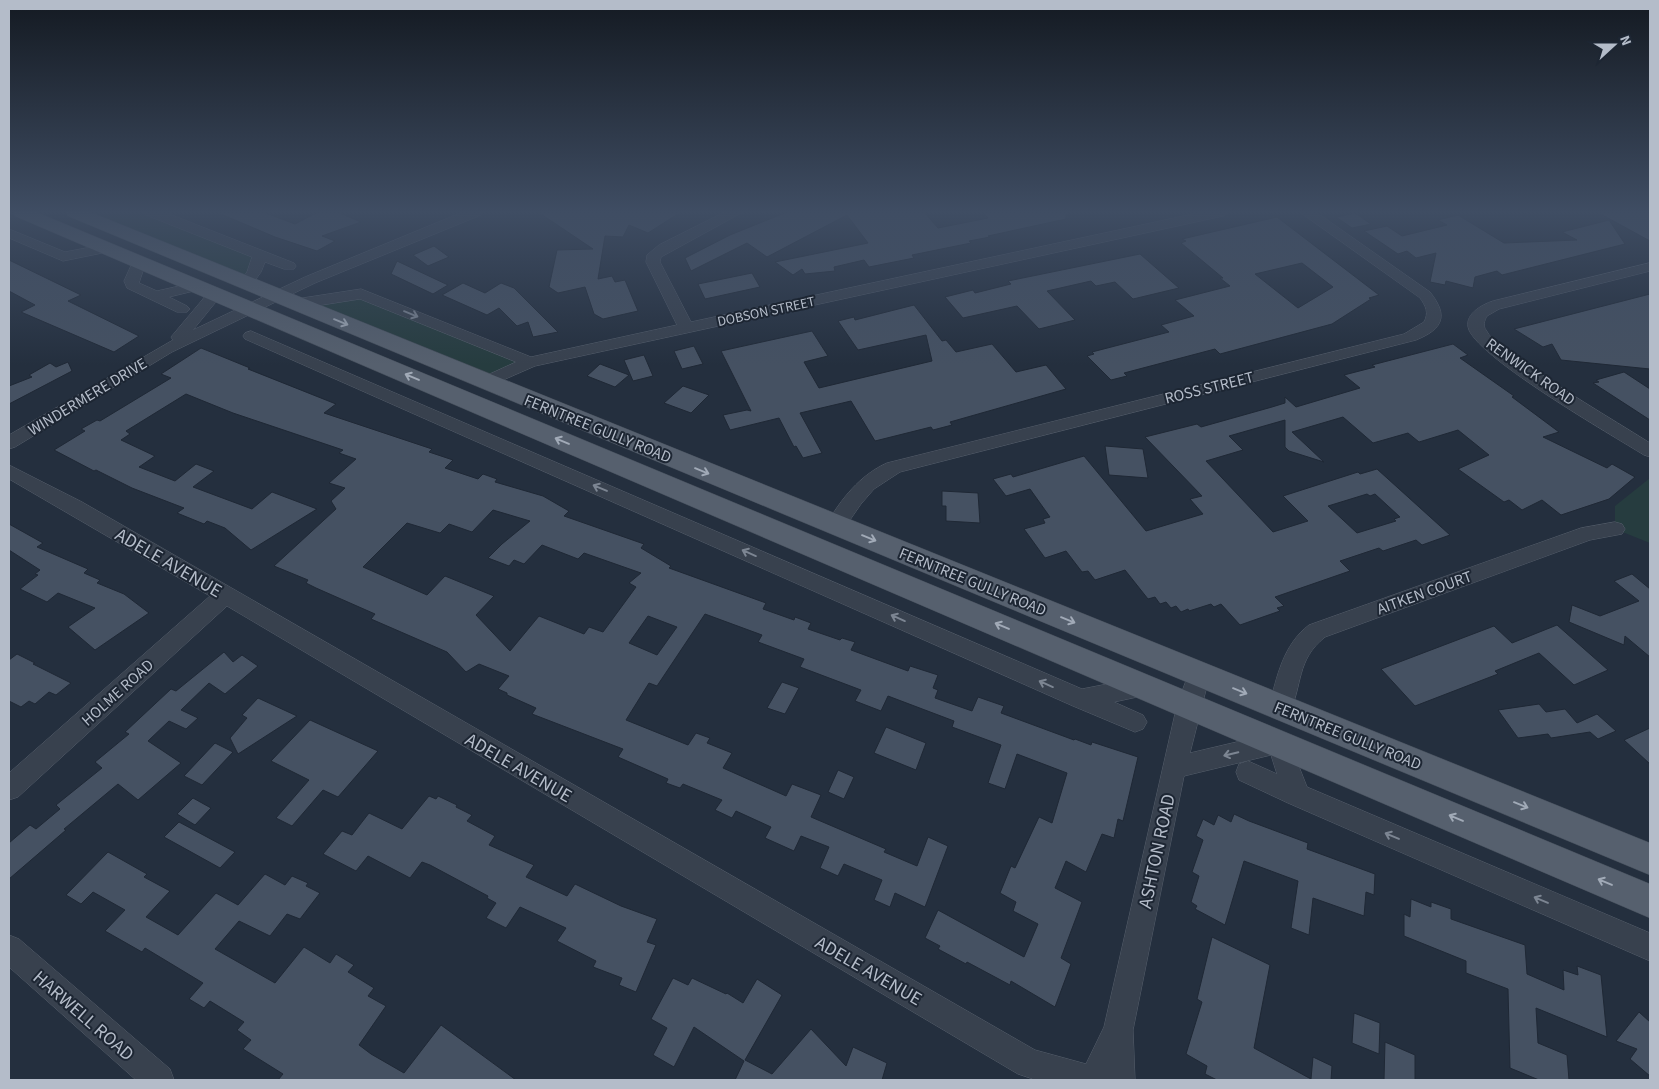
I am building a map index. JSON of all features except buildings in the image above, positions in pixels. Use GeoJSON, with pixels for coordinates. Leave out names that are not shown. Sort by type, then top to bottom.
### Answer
{"type":"FeatureCollection","features":[{"type":"Feature","properties":{"kind":"main road","name":"FERNTREE GULLY ROAD"},"geometry":{"type":"LineString","coordinates":[[141,263],[1650,901]]}},
{"type":"Feature","properties":{"kind":"main road","name":"FERNTREE GULLY ROAD"},"geometry":{"type":"LineString","coordinates":[[197,263],[487,382],[520,374],[836,525],[1650,858]]}},
{"type":"Feature","properties":{"kind":"street"},"geometry":{"type":"LineString","coordinates":[[139,263],[132,285],[182,309]]}},
{"type":"Feature","properties":{"kind":"street"},"geometry":{"type":"LineString","coordinates":[[257,263],[254,272],[270,293]]}},
{"type":"Feature","properties":{"kind":"street"},"geometry":{"type":"LineString","coordinates":[[281,263],[289,266]]}},
{"type":"Feature","properties":{"kind":"street"},"geometry":{"type":"LineString","coordinates":[[325,273],[345,263]]}},
{"type":"Feature","properties":{"kind":"street"},"geometry":{"type":"LineString","coordinates":[[243,307],[270,293],[350,263]]}},
{"type":"Feature","properties":{"kind":"street"},"geometry":{"type":"LineString","coordinates":[[654,263],[686,328]]}},
{"type":"Feature","properties":{"kind":"street","name":"DOBSON STREET"},"geometry":{"type":"LineString","coordinates":[[520,374],[686,328],[988,263]]}},
{"type":"Feature","properties":{"kind":"street","name":"ROSS STREET"},"geometry":{"type":"LineString","coordinates":[[836,525],[864,486],[877,475],[894,468],[1410,337],[1430,327],[1435,313],[1430,301],[1425,295],[1379,263]]}},
{"type":"Feature","properties":{"kind":"street","name":"RENWICK ROAD"},"geometry":{"type":"LineString","coordinates":[[1650,267],[1498,304],[1480,314],[1476,323],[1479,334],[1490,346],[1528,373],[1650,451]]}},
{"type":"Feature","properties":{"kind":"street","name":"FERNTREE GULLY ROAD"},"geometry":{"type":"LineString","coordinates":[[325,273],[361,294],[520,374]]}},
{"type":"Feature","properties":{"kind":"street"},"geometry":{"type":"LineString","coordinates":[[154,296],[204,290]]}},
{"type":"Feature","properties":{"kind":"street","name":"WINDERMERE DRIVE"},"geometry":{"type":"LineString","coordinates":[[166,349],[179,337],[210,300],[204,290]]}},
{"type":"Feature","properties":{"kind":"street"},"geometry":{"type":"LineString","coordinates":[[270,293],[361,294]]}},
{"type":"Feature","properties":{"kind":"street","name":"WINDERMERE DRIVE"},"geometry":{"type":"LineString","coordinates":[[179,337],[243,307]]}},
{"type":"Feature","properties":{"kind":"street","name":"WINDERMERE DRIVE"},"geometry":{"type":"LineString","coordinates":[[9,443],[166,349],[243,307]]}},
{"type":"Feature","properties":{"kind":"street"},"geometry":{"type":"LineString","coordinates":[[270,345],[275,320]]}},
{"type":"Feature","properties":{"kind":"street"},"geometry":{"type":"LineString","coordinates":[[252,336],[1135,722]]}},
{"type":"Feature","properties":{"kind":"street","name":"ADELE AVENUE"},"geometry":{"type":"LineString","coordinates":[[9,471],[225,595],[1038,1072],[1087,1080]]}},
{"type":"Feature","properties":{"kind":"street","name":"AITKEN COURT"},"geometry":{"type":"LineString","coordinates":[[1281,708],[1292,662],[1297,651],[1304,641],[1321,629],[1588,533],[1615,529]]}},
{"type":"Feature","properties":{"kind":"street","name":"HOLME ROAD"},"geometry":{"type":"LineString","coordinates":[[9,789],[225,595]]}},
{"type":"Feature","properties":{"kind":"street","name":"ASHTON ROAD"},"geometry":{"type":"LineString","coordinates":[[1120,1080],[1118,1030],[1188,705],[1199,674]]}},
{"type":"Feature","properties":{"kind":"street"},"geometry":{"type":"LineString","coordinates":[[1082,699],[1143,686]]}},
{"type":"Feature","properties":{"kind":"street"},"geometry":{"type":"LineString","coordinates":[[1174,767],[1279,743]]}},
{"type":"Feature","properties":{"kind":"street","name":"FERNTREE GULLY ROAD"},"geometry":{"type":"LineString","coordinates":[[1279,743],[1297,795]]}},
{"type":"Feature","properties":{"kind":"street"},"geometry":{"type":"LineString","coordinates":[[1248,772],[1297,795],[1650,947]]}},
{"type":"Feature","properties":{"kind":"street","name":"HARWELL ROAD"},"geometry":{"type":"LineString","coordinates":[[9,949],[159,1080]]}},
{"type":"Feature","properties":{"kind":"street","name":"ASHTON ROAD"},"geometry":{"type":"LineString","coordinates":[[1093,1080],[1118,1030]]}},
{"type":"Feature","properties":{"kind":"street"},"geometry":{"type":"LineString","coordinates":[[1093,1080],[1103,1080]]}},
{"type":"Feature","properties":{"kind":"green space"},"geometry":{"type":"Polygon","coordinates":[[[197,263],[256,263],[246,283],[197,263]]]}},
{"type":"Feature","properties":{"kind":"green space"},"geometry":{"type":"Polygon","coordinates":[[[361,294],[530,362],[487,382],[296,304],[361,294]]]}},
{"type":"Feature","properties":{"kind":"green space"},"geometry":{"type":"Polygon","coordinates":[[[1650,478],[1650,543],[1615,529],[1615,506],[1650,478]]]}}]}
